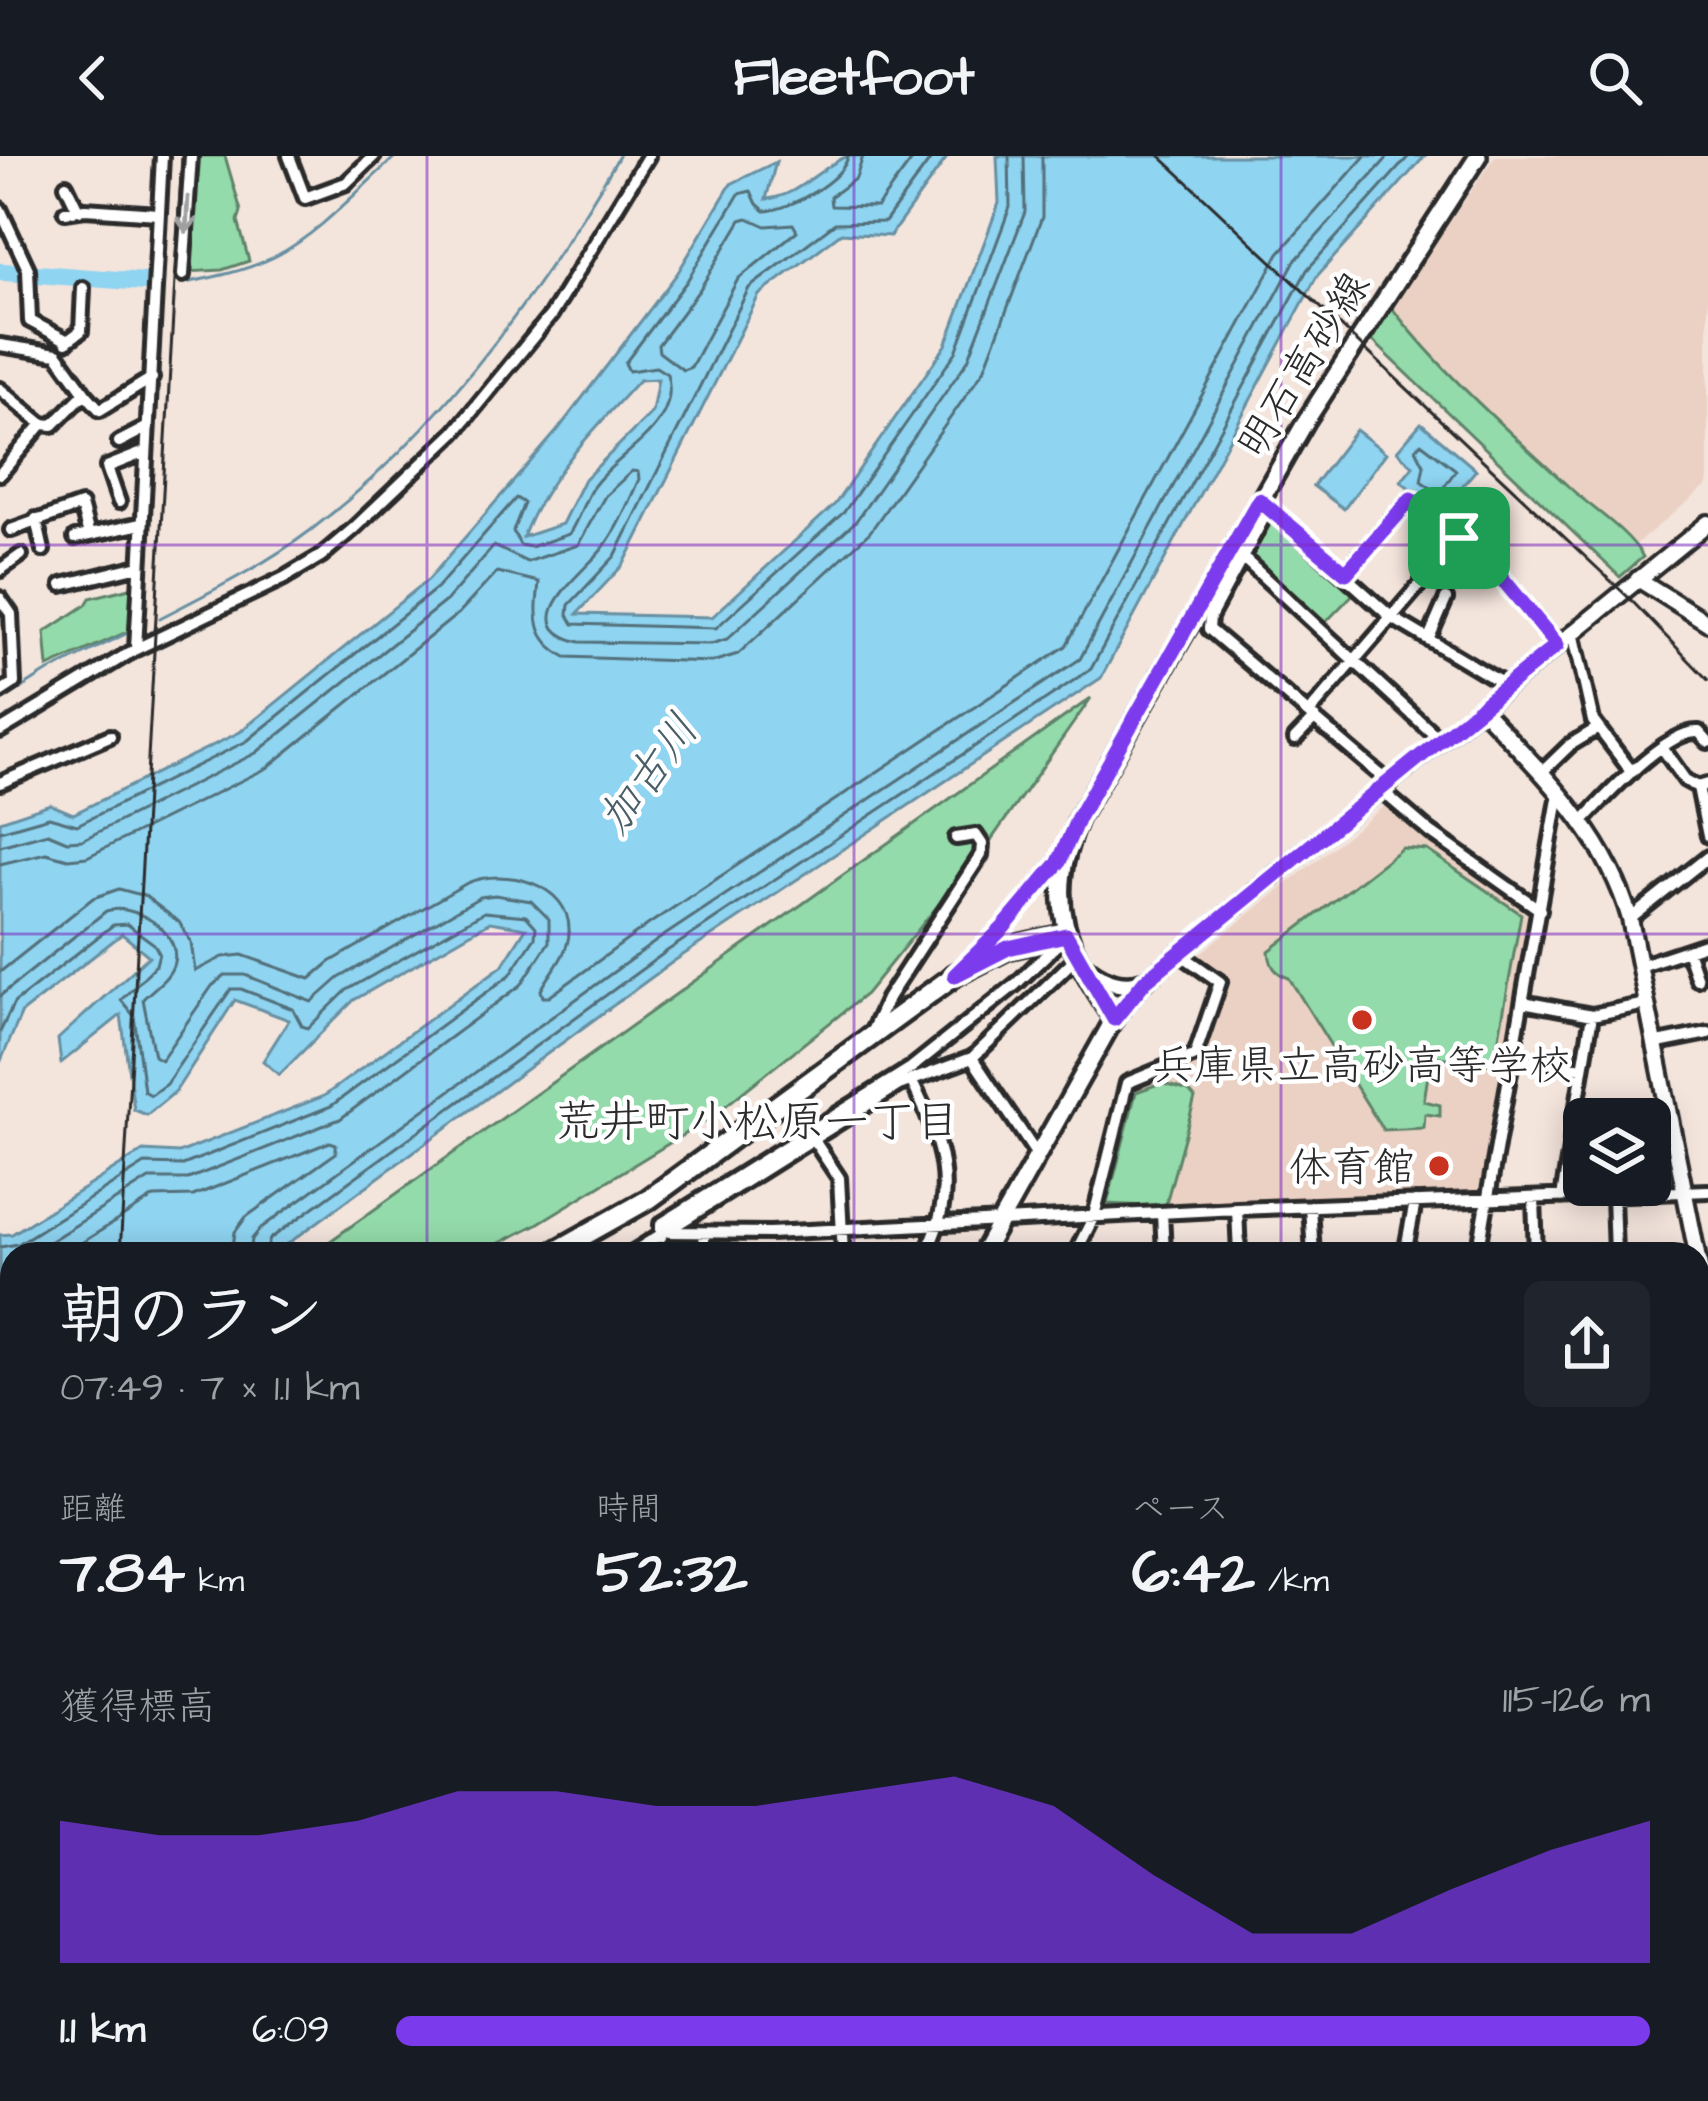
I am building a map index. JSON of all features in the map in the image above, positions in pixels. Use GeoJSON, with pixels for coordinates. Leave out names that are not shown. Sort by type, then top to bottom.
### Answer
{"type":"FeatureCollection","features":[{"type":"Feature","properties":{"kind":"main road","name":"明石高砂線"},"geometry":{"type":"LineString","coordinates":[[1114,1019],[1066,935],[1061,901],[1064,854],[1078,818],[1264,504],[1318,402],[1478,156]]}},
{"type":"Feature","properties":{"kind":"main road"},"geometry":{"type":"LineString","coordinates":[[573,1242],[650,1199],[955,975],[1008,948],[1066,935]]}},
{"type":"Feature","properties":{"kind":"main road"},"geometry":{"type":"LineString","coordinates":[[1082,962],[1108,982],[1127,986],[1145,981]]}},
{"type":"Feature","properties":{"kind":"main road"},"geometry":{"type":"LineString","coordinates":[[989,1242],[1114,1019]]}},
{"type":"Feature","properties":{"kind":"street"},"geometry":{"type":"LineString","coordinates":[[136,649],[162,156]]}},
{"type":"Feature","properties":{"kind":"street"},"geometry":{"type":"LineString","coordinates":[[183,275],[190,156]]}},
{"type":"Feature","properties":{"kind":"street"},"geometry":{"type":"LineString","coordinates":[[289,156],[305,198],[346,183],[374,156]]}},
{"type":"Feature","properties":{"kind":"street"},"geometry":{"type":"LineString","coordinates":[[0,731],[136,649],[321,556],[438,448],[550,315],[648,156]]}},
{"type":"Feature","properties":{"kind":"street"},"geometry":{"type":"LineString","coordinates":[[66,185],[71,211],[158,214]]}},
{"type":"Feature","properties":{"kind":"street"},"geometry":{"type":"LineString","coordinates":[[0,209],[28,269],[30,321],[68,341]]}},
{"type":"Feature","properties":{"kind":"street"},"geometry":{"type":"LineString","coordinates":[[57,354],[81,331],[87,313],[83,288]]}},
{"type":"Feature","properties":{"kind":"street"},"geometry":{"type":"LineString","coordinates":[[0,345],[57,354],[100,410],[152,378]]}},
{"type":"Feature","properties":{"kind":"street"},"geometry":{"type":"LineString","coordinates":[[0,389],[42,424],[53,425],[85,393]]}},
{"type":"Feature","properties":{"kind":"street"},"geometry":{"type":"LineString","coordinates":[[0,474],[42,424]]}},
{"type":"Feature","properties":{"kind":"street"},"geometry":{"type":"LineString","coordinates":[[118,442],[146,428]]}},
{"type":"Feature","properties":{"kind":"street"},"geometry":{"type":"LineString","coordinates":[[119,502],[107,467],[145,452]]}},
{"type":"Feature","properties":{"kind":"street"},"geometry":{"type":"LineString","coordinates":[[1346,573],[1411,499],[1496,571],[1557,645]]}},
{"type":"Feature","properties":{"kind":"street"},"geometry":{"type":"LineString","coordinates":[[1507,686],[1391,617],[1264,504],[1210,617],[1210,629],[1312,716],[1430,832],[1540,910]]}},
{"type":"Feature","properties":{"kind":"street"},"geometry":{"type":"LineString","coordinates":[[11,530],[81,505],[82,537],[141,524]]}},
{"type":"Feature","properties":{"kind":"street"},"geometry":{"type":"LineString","coordinates":[[36,519],[43,550]]}},
{"type":"Feature","properties":{"kind":"street"},"geometry":{"type":"LineString","coordinates":[[1114,1019],[1145,981],[1708,523]]}},
{"type":"Feature","properties":{"kind":"street"},"geometry":{"type":"LineString","coordinates":[[1294,739],[1459,538]]}},
{"type":"Feature","properties":{"kind":"street"},"geometry":{"type":"LineString","coordinates":[[0,570],[21,554]]}},
{"type":"Feature","properties":{"kind":"street"},"geometry":{"type":"LineString","coordinates":[[1242,557],[1440,740]]}},
{"type":"Feature","properties":{"kind":"street"},"geometry":{"type":"LineString","coordinates":[[62,585],[140,566]]}},
{"type":"Feature","properties":{"kind":"street"},"geometry":{"type":"LineString","coordinates":[[1638,579],[1708,623]]}},
{"type":"Feature","properties":{"kind":"street"},"geometry":{"type":"LineString","coordinates":[[0,598],[10,614],[14,683],[0,692]]}},
{"type":"Feature","properties":{"kind":"street"},"geometry":{"type":"LineString","coordinates":[[1429,638],[1446,599]]}},
{"type":"Feature","properties":{"kind":"street"},"geometry":{"type":"LineString","coordinates":[[1573,632],[1598,728],[1632,772]]}},
{"type":"Feature","properties":{"kind":"street"},"geometry":{"type":"LineString","coordinates":[[1481,708],[1559,793],[1608,858],[1630,919],[1695,1242]]}},
{"type":"Feature","properties":{"kind":"street"},"geometry":{"type":"LineString","coordinates":[[1541,773],[1570,745],[1598,728]]}},
{"type":"Feature","properties":{"kind":"street"},"geometry":{"type":"LineString","coordinates":[[1582,822],[1632,772],[1690,731],[1702,734],[1708,742]]}},
{"type":"Feature","properties":{"kind":"street"},"geometry":{"type":"LineString","coordinates":[[0,783],[110,736]]}},
{"type":"Feature","properties":{"kind":"street"},"geometry":{"type":"LineString","coordinates":[[1663,749],[1685,780],[1703,786],[1708,836]]}},
{"type":"Feature","properties":{"kind":"street"},"geometry":{"type":"LineString","coordinates":[[1480,1242],[1559,793]]}},
{"type":"Feature","properties":{"kind":"street"},"geometry":{"type":"LineString","coordinates":[[869,1037],[887,999],[981,855],[982,844],[976,835],[956,838]]}},
{"type":"Feature","properties":{"kind":"street"},"geometry":{"type":"LineString","coordinates":[[955,975],[1003,928],[1064,854]]}},
{"type":"Feature","properties":{"kind":"street"},"geometry":{"type":"LineString","coordinates":[[1630,919],[1708,856]]}},
{"type":"Feature","properties":{"kind":"street"},"geometry":{"type":"LineString","coordinates":[[666,1234],[661,1224],[911,1068],[1016,984],[1066,935]]}},
{"type":"Feature","properties":{"kind":"street"},"geometry":{"type":"LineString","coordinates":[[1639,966],[1708,944]]}},
{"type":"Feature","properties":{"kind":"street"},"geometry":{"type":"LineString","coordinates":[[1687,950],[1697,979]]}},
{"type":"Feature","properties":{"kind":"street"},"geometry":{"type":"LineString","coordinates":[[1081,1242],[1094,1216],[1127,1083],[1195,1055],[1220,982],[1180,953]]}},
{"type":"Feature","properties":{"kind":"street"},"geometry":{"type":"LineString","coordinates":[[651,1242],[911,1080],[972,1058],[1082,962]]}},
{"type":"Feature","properties":{"kind":"street"},"geometry":{"type":"LineString","coordinates":[[1523,1002],[1592,1015],[1646,1004]]}},
{"type":"Feature","properties":{"kind":"street"},"geometry":{"type":"LineString","coordinates":[[666,1234],[1562,1197],[1592,1015]]}},
{"type":"Feature","properties":{"kind":"street"},"geometry":{"type":"LineString","coordinates":[[1653,1044],[1708,1033]]}},
{"type":"Feature","properties":{"kind":"street"},"geometry":{"type":"LineString","coordinates":[[972,1058],[1037,1155]]}},
{"type":"Feature","properties":{"kind":"street"},"geometry":{"type":"LineString","coordinates":[[1513,1058],[1583,1068]]}},
{"type":"Feature","properties":{"kind":"street"},"geometry":{"type":"LineString","coordinates":[[911,1080],[941,1144],[940,1224],[931,1242]]}},
{"type":"Feature","properties":{"kind":"street"},"geometry":{"type":"LineString","coordinates":[[813,1139],[838,1178],[842,1242]]}},
{"type":"Feature","properties":{"kind":"street"},"geometry":{"type":"LineString","coordinates":[[1671,1193],[1708,1191]]}},
{"type":"Feature","properties":{"kind":"street"},"geometry":{"type":"LineString","coordinates":[[1534,1199],[1536,1242]]}},
{"type":"Feature","properties":{"kind":"street"},"geometry":{"type":"LineString","coordinates":[[1408,1242],[1415,1202]]}},
{"type":"Feature","properties":{"kind":"street"},"geometry":{"type":"LineString","coordinates":[[1310,1206],[1312,1242]]}},
{"type":"Feature","properties":{"kind":"street"},"geometry":{"type":"LineString","coordinates":[[1613,1206],[1615,1242]]}},
{"type":"Feature","properties":{"kind":"street"},"geometry":{"type":"LineString","coordinates":[[1237,1209],[1238,1242]]}},
{"type":"Feature","properties":{"kind":"street"},"geometry":{"type":"LineString","coordinates":[[1162,1213],[1163,1242]]}},
{"type":"Feature","properties":{"kind":"street"},"geometry":{"type":"LineString","coordinates":[[704,1234],[704,1242]]}},
{"type":"Feature","properties":{"kind":"shaded area"},"geometry":{"type":"Polygon","coordinates":[[[1495,156],[1708,156],[1708,485],[1636,544],[1435,364],[1391,307],[1495,156]]]}},
{"type":"Feature","properties":{"kind":"shaded area","name":"兵庫県立高砂高等学校"},"geometry":{"type":"Polygon","coordinates":[[[1387,804],[1531,914],[1481,1190],[1475,1196],[1104,1212],[1100,1206],[1131,1087],[1198,1059],[1225,981],[1193,959],[1387,804]]]}},
{"type":"Feature","properties":{"kind":"green space"},"geometry":{"type":"Polygon","coordinates":[[[195,156],[225,156],[249,261],[222,270],[187,272],[195,156]]]}},
{"type":"Feature","properties":{"kind":"green space"},"geometry":{"type":"Polygon","coordinates":[[[1391,307],[1476,401],[1619,529],[1643,557],[1620,577],[1372,340],[1391,307]]]}},
{"type":"Feature","properties":{"kind":"green space"},"geometry":{"type":"Polygon","coordinates":[[[1273,515],[1358,589],[1323,625],[1252,557],[1268,516],[1273,515]]]}},
{"type":"Feature","properties":{"kind":"green space"},"geometry":{"type":"Polygon","coordinates":[[[134,587],[131,630],[48,667],[45,632],[90,598],[134,587]]]}},
{"type":"Feature","properties":{"kind":"green space"},"geometry":{"type":"Polygon","coordinates":[[[1091,698],[991,840],[866,994],[709,1119],[502,1242],[329,1242],[1091,698]]]}},
{"type":"Feature","properties":{"kind":"green space"},"geometry":{"type":"Polygon","coordinates":[[[1402,848],[1427,850],[1521,914],[1494,1065],[1431,1056],[1424,1101],[1440,1105],[1440,1116],[1425,1114],[1424,1128],[1383,1130],[1289,978],[1274,968],[1269,951],[1402,848]]]}},
{"type":"Feature","properties":{"kind":"green space"},"geometry":{"type":"Polygon","coordinates":[[[1161,1083],[1189,1091],[1195,1098],[1165,1207],[1107,1204],[1136,1092],[1161,1083]]]}},
{"type":"Feature","properties":{"kind":"water","name":"加古川"},"geometry":{"type":"Polygon","coordinates":[[[847,156],[948,156],[890,236],[841,233],[759,295],[624,564],[577,614],[712,617],[835,504],[946,345],[999,203],[997,156],[1425,156],[1317,276],[1101,678],[674,961],[290,1242],[0,1242],[0,1235],[12,1234],[143,1151],[179,1153],[324,1096],[502,966],[526,928],[490,922],[354,1000],[279,1075],[263,1061],[289,1020],[235,1000],[175,1092],[147,1115],[134,1110],[121,1015],[61,1063],[58,1039],[149,956],[122,934],[22,1012],[0,1063],[0,821],[50,804],[73,814],[240,732],[429,579],[557,431],[677,274],[731,184],[776,162],[766,199],[798,188],[847,156]],[[658,379],[639,380],[589,435],[545,493],[523,537],[562,524],[583,481],[652,412],[658,379]]]}},
{"type":"Feature","properties":{"kind":"water"},"geometry":{"type":"Polygon","coordinates":[[[1421,423],[1476,470],[1439,513],[1401,481],[1413,466],[1397,451],[1421,423]]]}},
{"type":"Feature","properties":{"kind":"water"},"geometry":{"type":"Polygon","coordinates":[[[1356,430],[1386,453],[1344,509],[1313,486],[1356,430]]]}},
{"type":"Feature","properties":{"kind":"waterway"},"geometry":{"type":"LineString","coordinates":[[185,283],[252,266],[291,247],[396,156]]}},
{"type":"Feature","properties":{"kind":"waterway"},"geometry":{"type":"LineString","coordinates":[[160,618],[293,543],[401,450],[520,309],[619,156]]}},
{"type":"Feature","properties":{"kind":"waterway"},"geometry":{"type":"LineString","coordinates":[[0,272],[20,273]]}},
{"type":"Feature","properties":{"kind":"waterway"},"geometry":{"type":"LineString","coordinates":[[37,274],[145,282]]}},
{"type":"Feature","properties":{"kind":"waterway"},"geometry":{"type":"LineString","coordinates":[[0,702],[45,673],[130,632]]}},
{"type":"Feature","properties":{"kind":"railway"},"geometry":{"type":"LineString","coordinates":[[121,1242],[182,156]]}},
{"type":"Feature","properties":{"kind":"railway"},"geometry":{"type":"LineString","coordinates":[[1160,156],[1629,598],[1708,680]]}},
{"type":"Feature","properties":{"kind":"place","name":"兵庫県立高砂高等学校"},"geometry":{"type":"Point","coordinates":[1362,1020]}},
{"type":"Feature","properties":{"kind":"place","name":"体育館"},"geometry":{"type":"Point","coordinates":[1439,1166]}},
{"type":"Feature","properties":{"kind":"district","name":"荒井町小松原一丁目"},"geometry":{"type":"Point","coordinates":[757,1120]}},
{"type":"Feature","properties":{"kind":"route"},"geometry":{"type":"LineString","coordinates":[[1411,499],[1459,538],[1496,571],[1557,645],[1145,981],[1114,1019],[1066,935],[1008,948],[955,975],[1003,928],[1064,854],[1078,818],[1259,500],[1346,573],[1411,499]]}}]}
